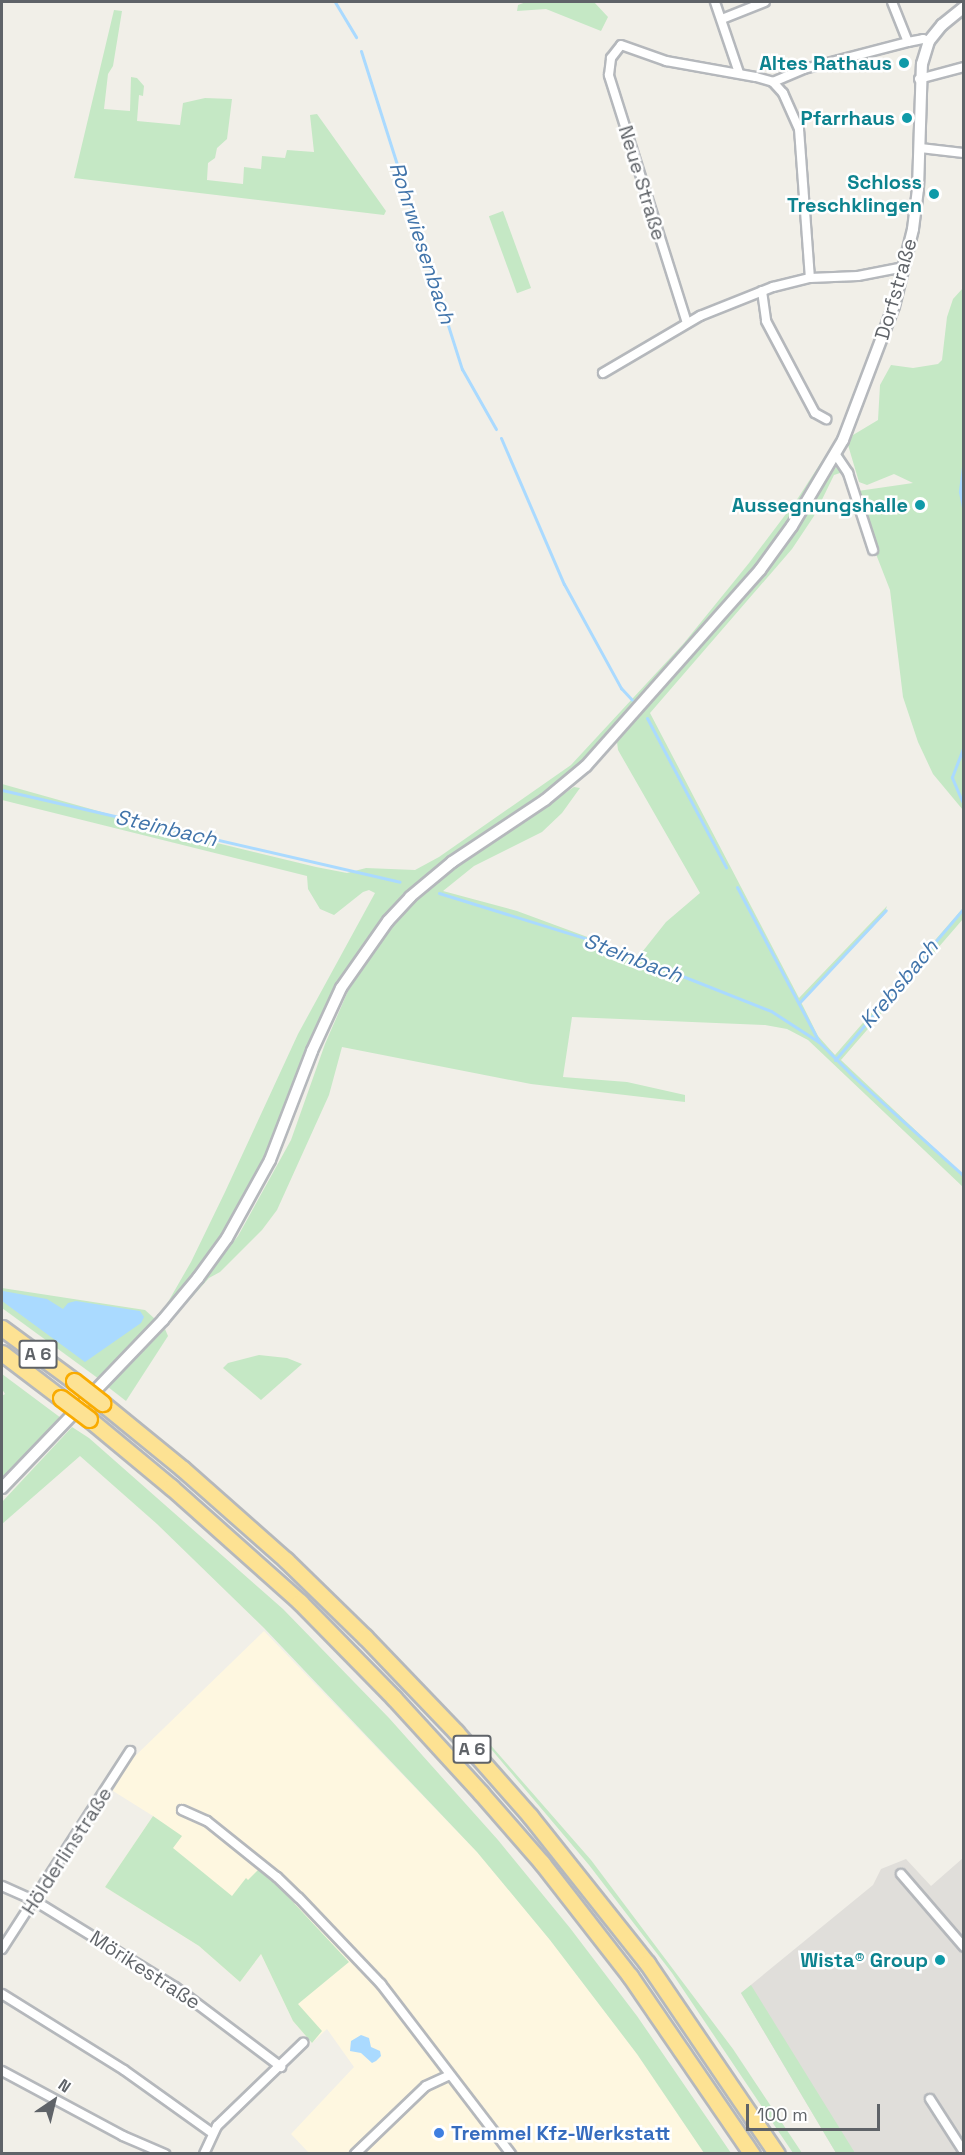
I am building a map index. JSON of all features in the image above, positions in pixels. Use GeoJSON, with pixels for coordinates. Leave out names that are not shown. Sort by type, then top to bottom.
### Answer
{"type":"FeatureCollection","features":[{"type":"Feature","properties":{"kind":"highway","name":"A 6"},"geometry":{"type":"LineString","coordinates":[[2,1328],[74,1381],[183,1469],[286,1560],[365,1637],[456,1732],[530,1816],[647,1963],[777,2154]]}},
{"type":"Feature","properties":{"kind":"highway","name":"A 6"},"geometry":{"type":"LineString","coordinates":[[2,1353],[89,1419],[196,1508],[300,1602],[394,1698],[542,1863],[630,1976],[729,2116],[752,2154]]}},
{"type":"Feature","properties":{"kind":"street"},"geometry":{"type":"LineString","coordinates":[[715,2],[739,73],[773,82],[783,93],[799,129],[810,278]]}},
{"type":"Feature","properties":{"kind":"street"},"geometry":{"type":"LineString","coordinates":[[722,19],[765,2]]}},
{"type":"Feature","properties":{"kind":"street"},"geometry":{"type":"LineString","coordinates":[[892,2],[908,42]]}},
{"type":"Feature","properties":{"kind":"street","name":"Dorfstraße"},"geometry":{"type":"LineString","coordinates":[[2,1488],[163,1320],[227,1238],[270,1160],[312,1051],[341,988],[354,966],[388,921],[410,897],[452,862],[545,800],[586,766],[760,570],[818,486],[836,455],[880,346],[904,267],[913,229],[920,148],[919,79],[929,41],[942,25],[963,7]]}},
{"type":"Feature","properties":{"kind":"street"},"geometry":{"type":"LineString","coordinates":[[773,82],[804,69],[908,42],[923,39],[929,41]]}},
{"type":"Feature","properties":{"kind":"street","name":"Neue Straße"},"geometry":{"type":"LineString","coordinates":[[687,323],[609,75],[611,58],[621,45],[666,61],[739,73]]}},
{"type":"Feature","properties":{"kind":"street"},"geometry":{"type":"LineString","coordinates":[[919,79],[963,67]]}},
{"type":"Feature","properties":{"kind":"street"},"geometry":{"type":"LineString","coordinates":[[920,148],[963,153]]}},
{"type":"Feature","properties":{"kind":"street"},"geometry":{"type":"LineString","coordinates":[[603,373],[687,323],[762,291],[810,278],[858,276],[904,267]]}},
{"type":"Feature","properties":{"kind":"street"},"geometry":{"type":"LineString","coordinates":[[762,291],[766,321],[815,413],[826,418]]}},
{"type":"Feature","properties":{"kind":"street"},"geometry":{"type":"LineString","coordinates":[[836,455],[848,473],[873,550]]}},
{"type":"Feature","properties":{"kind":"street","name":"Hölderlinstraße"},"geometry":{"type":"LineString","coordinates":[[2,1949],[130,1751]]}},
{"type":"Feature","properties":{"kind":"street"},"geometry":{"type":"LineString","coordinates":[[182,1810],[207,1821],[277,1877],[299,1898],[381,1984],[511,2154]]}},
{"type":"Feature","properties":{"kind":"street"},"geometry":{"type":"LineString","coordinates":[[901,1874],[963,1947]]}},
{"type":"Feature","properties":{"kind":"street","name":"Mörikestraße"},"geometry":{"type":"LineString","coordinates":[[2,1886],[35,1901],[175,1987],[280,2067]]}},
{"type":"Feature","properties":{"kind":"street"},"geometry":{"type":"LineString","coordinates":[[2,1994],[124,2070],[212,2133]]}},
{"type":"Feature","properties":{"kind":"street"},"geometry":{"type":"LineString","coordinates":[[214,2154],[205,2152],[212,2133],[303,2043]]}},
{"type":"Feature","properties":{"kind":"street"},"geometry":{"type":"LineString","coordinates":[[2,2071],[123,2136],[165,2154]]}},
{"type":"Feature","properties":{"kind":"street"},"geometry":{"type":"LineString","coordinates":[[355,2154],[426,2086],[450,2075]]}},
{"type":"Feature","properties":{"kind":"street"},"geometry":{"type":"LineString","coordinates":[[930,2099],[963,2151]]}},
{"type":"Feature","properties":{"kind":"shaded area"},"geometry":{"type":"Polygon","coordinates":[[[264,1631],[477,1852],[550,1940],[637,2054],[704,2153],[309,2153],[291,2134],[354,2067],[327,2029],[312,2043],[293,2021],[261,1954],[240,1982],[199,1946],[105,1887],[153,1816],[113,1791],[130,1761],[264,1631]]]}},
{"type":"Feature","properties":{"kind":"shaded area"},"geometry":{"type":"Polygon","coordinates":[[[963,1858],[963,2153],[836,2153],[741,1993],[873,1885],[881,1869],[906,1859],[931,1886],[963,1858]]]}},
{"type":"Feature","properties":{"kind":"green space"},"geometry":{"type":"Polygon","coordinates":[[[526,2],[594,2],[608,17],[601,31],[546,9],[517,11],[518,5],[526,2]]]}},
{"type":"Feature","properties":{"kind":"green space"},"geometry":{"type":"Polygon","coordinates":[[[114,10],[122,11],[113,66],[108,74],[104,109],[130,111],[131,77],[137,78],[144,86],[143,96],[139,95],[137,121],[180,125],[183,103],[205,98],[232,99],[227,139],[217,148],[215,158],[208,163],[207,180],[243,184],[244,167],[261,169],[262,156],[285,158],[287,150],[314,152],[310,115],[317,114],[386,211],[384,215],[74,178],[114,10]]]}},
{"type":"Feature","properties":{"kind":"green space"},"geometry":{"type":"Polygon","coordinates":[[[503,211],[531,288],[517,293],[489,216],[503,211]]]}},
{"type":"Feature","properties":{"kind":"green space"},"geometry":{"type":"Polygon","coordinates":[[[963,288],[963,810],[933,774],[918,742],[903,697],[890,590],[874,549],[858,491],[913,483],[894,474],[867,485],[859,482],[848,445],[853,435],[878,420],[880,385],[891,365],[913,368],[938,364],[942,360],[947,317],[953,299],[963,288]]]}},
{"type":"Feature","properties":{"kind":"green space"},"geometry":{"type":"Polygon","coordinates":[[[835,446],[795,518],[749,580],[597,752],[558,787],[459,854],[358,958],[279,1133],[214,1252],[167,1309],[164,1309],[191,1262],[298,1034],[375,893],[369,890],[363,892],[334,915],[320,909],[308,889],[307,876],[2,800],[2,784],[180,834],[316,867],[347,873],[366,868],[415,870],[439,857],[571,765],[684,643],[749,563],[798,498],[829,450],[835,446]]]}},
{"type":"Feature","properties":{"kind":"green space"},"geometry":{"type":"Polygon","coordinates":[[[836,467],[842,468],[843,472],[834,475],[814,516],[792,549],[650,713],[799,998],[887,906],[884,915],[801,1002],[818,1036],[835,1055],[963,908],[963,919],[841,1060],[963,1175],[963,1187],[808,1040],[787,1029],[765,1025],[572,1017],[563,1077],[627,1082],[685,1095],[685,1102],[531,1084],[342,1047],[329,1095],[277,1210],[262,1230],[220,1272],[209,1278],[175,1316],[238,1236],[291,1140],[325,1044],[348,991],[388,931],[410,906],[459,864],[574,787],[580,788],[562,813],[542,832],[474,866],[443,891],[517,911],[639,956],[666,922],[700,893],[618,750],[617,742],[777,558],[836,467]]]}},
{"type":"Feature","properties":{"kind":"green space"},"geometry":{"type":"Polygon","coordinates":[[[2,1288],[145,1310],[155,1319],[99,1379],[2,1308],[2,1288]]]}},
{"type":"Feature","properties":{"kind":"green space"},"geometry":{"type":"Polygon","coordinates":[[[165,1329],[168,1336],[126,1401],[108,1387],[165,1329]]]}},
{"type":"Feature","properties":{"kind":"green space"},"geometry":{"type":"Polygon","coordinates":[[[259,1355],[287,1358],[302,1364],[261,1400],[223,1368],[228,1363],[259,1355]]]}},
{"type":"Feature","properties":{"kind":"green space"},"geometry":{"type":"Polygon","coordinates":[[[2,1374],[61,1418],[2,1479],[2,1396],[5,1394],[2,1389],[2,1374]]]}},
{"type":"Feature","properties":{"kind":"green space"},"geometry":{"type":"Polygon","coordinates":[[[72,1427],[89,1438],[283,1609],[389,1718],[498,1840],[570,1928],[637,2016],[731,2153],[704,2153],[637,2054],[550,1940],[477,1852],[264,1628],[157,1524],[80,1456],[2,1524],[2,1502],[72,1427]]]}},
{"type":"Feature","properties":{"kind":"green space"},"geometry":{"type":"Polygon","coordinates":[[[487,1741],[591,1860],[733,2049],[802,2153],[793,2153],[672,1973],[589,1865],[486,1743],[487,1741]]]}},
{"type":"Feature","properties":{"kind":"green space"},"geometry":{"type":"Polygon","coordinates":[[[153,1816],[182,1836],[173,1848],[232,1896],[246,1878],[248,1880],[258,1870],[278,1886],[349,1962],[298,2004],[322,2031],[312,2043],[293,2021],[261,1954],[240,1982],[199,1946],[105,1887],[153,1816]]]}},
{"type":"Feature","properties":{"kind":"green space"},"geometry":{"type":"Polygon","coordinates":[[[751,1985],[855,2153],[836,2153],[741,1993],[751,1985]]]}},
{"type":"Feature","properties":{"kind":"water"},"geometry":{"type":"Polygon","coordinates":[[[3,1291],[47,1299],[63,1309],[68,1303],[76,1301],[140,1311],[144,1317],[141,1323],[85,1362],[2,1301],[3,1291]]]}},
{"type":"Feature","properties":{"kind":"water"},"geometry":{"type":"Polygon","coordinates":[[[361,2035],[369,2038],[371,2047],[380,2051],[381,2056],[372,2063],[361,2053],[350,2051],[351,2041],[361,2035]]]}},
{"type":"Feature","properties":{"kind":"waterway","name":"Rohrwiesenbach"},"geometry":{"type":"LineString","coordinates":[[335,2],[356,37]]}},
{"type":"Feature","properties":{"kind":"waterway","name":"Rohrwiesenbach"},"geometry":{"type":"LineString","coordinates":[[361,51],[462,369],[496,429]]}},
{"type":"Feature","properties":{"kind":"waterway","name":"Rohrwiesenbach"},"geometry":{"type":"LineString","coordinates":[[501,438],[564,584],[621,688],[632,700]]}},
{"type":"Feature","properties":{"kind":"waterway","name":"Krebsbach"},"geometry":{"type":"LineString","coordinates":[[964,458],[960,492],[964,512]]}},
{"type":"Feature","properties":{"kind":"waterway","name":"Rohrwiesenbach"},"geometry":{"type":"LineString","coordinates":[[647,718],[726,867]]}},
{"type":"Feature","properties":{"kind":"waterway","name":"Krebsbach"},"geometry":{"type":"LineString","coordinates":[[962,801],[952,777],[964,746]]}},
{"type":"Feature","properties":{"kind":"waterway","name":"Steinbach"},"geometry":{"type":"LineString","coordinates":[[2,790],[400,882]]}},
{"type":"Feature","properties":{"kind":"waterway"},"geometry":{"type":"LineString","coordinates":[[737,887],[819,1042],[854,1077],[964,1176]]}},
{"type":"Feature","properties":{"kind":"waterway","name":"Steinbach"},"geometry":{"type":"LineString","coordinates":[[439,893],[594,941],[771,1011],[819,1042]]}},
{"type":"Feature","properties":{"kind":"waterway","name":"Krebsbach"},"geometry":{"type":"LineString","coordinates":[[835,1060],[964,908]]}},
{"type":"Feature","properties":{"kind":"waterway"},"geometry":{"type":"LineString","coordinates":[[799,1003],[886,910]]}},
{"type":"Feature","properties":{"kind":"place","name":"Altes Rathaus"},"geometry":{"type":"Point","coordinates":[904,63]}},
{"type":"Feature","properties":{"kind":"place","name":"Pfarrhaus"},"geometry":{"type":"Point","coordinates":[907,118]}},
{"type":"Feature","properties":{"kind":"place","name":"Schloss Treschklingen"},"geometry":{"type":"Point","coordinates":[934,194]}},
{"type":"Feature","properties":{"kind":"place","name":"Aussegnungshalle"},"geometry":{"type":"Point","coordinates":[920,505]}},
{"type":"Feature","properties":{"kind":"place","name":"Wista® Group"},"geometry":{"type":"Point","coordinates":[940,1960]}},
{"type":"Feature","properties":{"kind":"place","name":"Tremmel Kfz-Werkstatt"},"geometry":{"type":"Point","coordinates":[439,2133]}}]}
